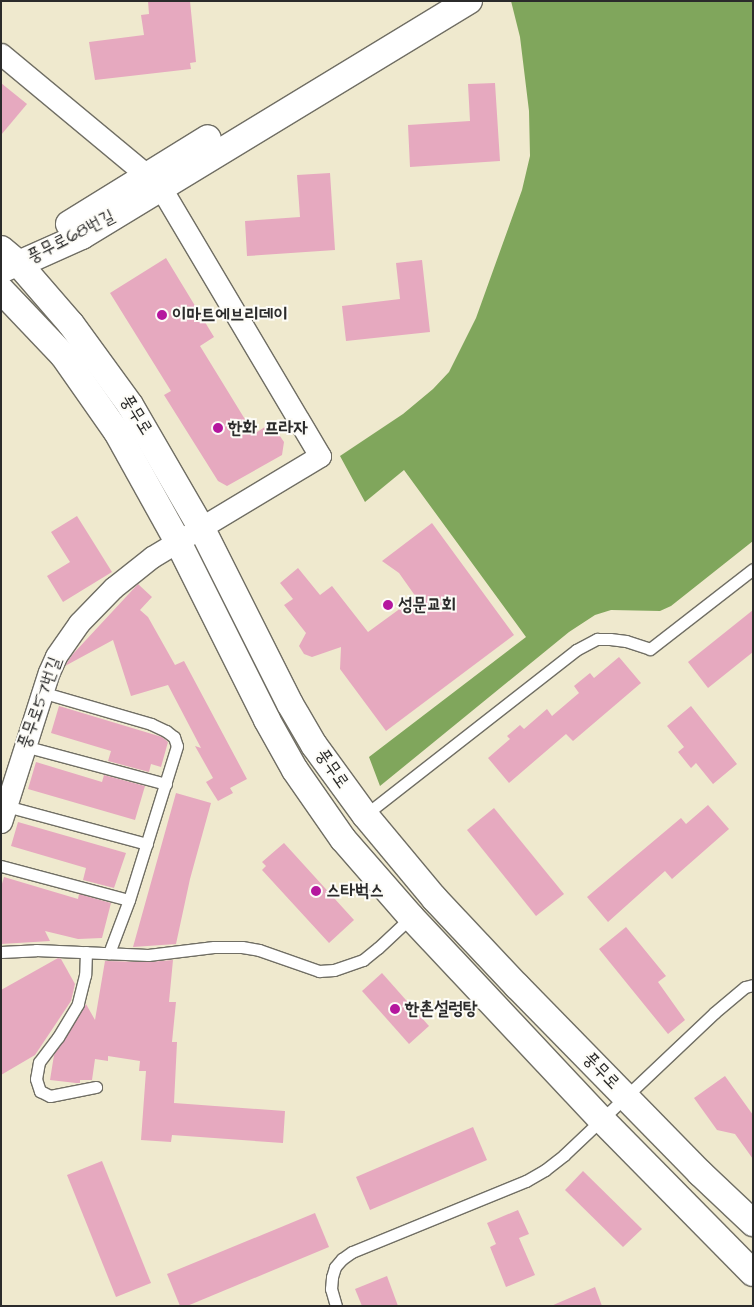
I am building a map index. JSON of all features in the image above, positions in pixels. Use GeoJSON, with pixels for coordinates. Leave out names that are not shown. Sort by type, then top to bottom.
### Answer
{"type":"FeatureCollection","features":[{"type":"Feature","properties":{"kind":"street","name":"풍무로68번길"},"geometry":{"type":"LineString","coordinates":[[154,182],[436,1]]}},
{"type":"Feature","properties":{"kind":"street","name":"풍무로68번길"},"geometry":{"type":"LineString","coordinates":[[7,262],[77,218],[154,182],[469,1]]}},
{"type":"Feature","properties":{"kind":"street"},"geometry":{"type":"LineString","coordinates":[[1,54],[154,182]]}},
{"type":"Feature","properties":{"kind":"street","name":"풍무로57번길"},"geometry":{"type":"LineString","coordinates":[[4,814],[41,692],[56,656],[79,623],[93,607],[135,570],[320,456],[154,182]]}},
{"type":"Feature","properties":{"kind":"street","name":"풍무로"},"geometry":{"type":"LineString","coordinates":[[7,262],[71,324],[130,405],[202,529],[290,704],[320,753],[365,816],[434,899],[700,1173],[753,1222]]}},
{"type":"Feature","properties":{"kind":"street","name":"풍무로"},"geometry":{"type":"LineString","coordinates":[[1,290],[63,355],[122,440],[178,542],[237,663],[295,770],[343,839],[411,916],[602,1120],[753,1272]]}},
{"type":"Feature","properties":{"kind":"lane"},"geometry":{"type":"LineString","coordinates":[[365,816],[576,650],[597,639],[626,641],[650,649],[753,568]]}},
{"type":"Feature","properties":{"kind":"lane"},"geometry":{"type":"LineString","coordinates":[[41,692],[150,724],[166,731],[174,738],[177,746],[129,900],[109,953]]}},
{"type":"Feature","properties":{"kind":"lane"},"geometry":{"type":"LineString","coordinates":[[24,746],[166,784]]}},
{"type":"Feature","properties":{"kind":"lane"},"geometry":{"type":"LineString","coordinates":[[4,814],[147,844]]}},
{"type":"Feature","properties":{"kind":"lane"},"geometry":{"type":"LineString","coordinates":[[1,866],[129,900]]}},
{"type":"Feature","properties":{"kind":"lane"},"geometry":{"type":"LineString","coordinates":[[1,952],[86,952],[148,955],[214,947],[242,947],[259,950],[312,970],[334,970],[362,960],[378,948],[411,916]]}},
{"type":"Feature","properties":{"kind":"lane"},"geometry":{"type":"LineString","coordinates":[[86,952],[85,975],[78,1004],[58,1037],[39,1062],[36,1079],[40,1091],[50,1096],[96,1087]]}},
{"type":"Feature","properties":{"kind":"lane"},"geometry":{"type":"LineString","coordinates":[[336,1306],[331,1289],[332,1277],[335,1267],[342,1259],[352,1252],[526,1181],[564,1155],[714,1013],[745,987],[753,985]]}},
{"type":"Feature","properties":{"kind":"green space"},"geometry":{"type":"Polygon","coordinates":[[[511,1],[753,1],[753,541],[671,606],[660,611],[611,610],[595,615],[569,632],[380,786],[369,757],[526,637],[404,470],[365,502],[340,456],[403,414],[433,389],[449,372],[476,318],[522,190],[530,156],[529,111],[520,37],[511,1]]]}},
{"type":"Feature","properties":{"kind":"building"},"geometry":{"type":"Polygon","coordinates":[[[148,1],[190,1],[196,62],[190,63],[191,69],[95,80],[89,42],[144,35],[141,15],[149,14],[148,1]]]}},
{"type":"Feature","properties":{"kind":"building"},"geometry":{"type":"Polygon","coordinates":[[[1,83],[27,104],[1,135],[1,83]]]}},
{"type":"Feature","properties":{"kind":"building"},"geometry":{"type":"Polygon","coordinates":[[[495,83],[500,161],[410,167],[408,125],[470,121],[468,84],[495,83]]]}},
{"type":"Feature","properties":{"kind":"building"},"geometry":{"type":"Polygon","coordinates":[[[330,173],[335,250],[247,256],[245,221],[300,217],[297,175],[330,173]]]}},
{"type":"Feature","properties":{"kind":"building"},"geometry":{"type":"Polygon","coordinates":[[[166,258],[214,337],[200,346],[254,434],[271,423],[284,442],[282,455],[227,486],[218,481],[164,395],[171,391],[110,293],[166,258]]]}},
{"type":"Feature","properties":{"kind":"building"},"geometry":{"type":"Polygon","coordinates":[[[422,260],[430,332],[346,341],[342,306],[400,299],[396,263],[422,260]]]}},
{"type":"Feature","properties":{"kind":"building"},"geometry":{"type":"Polygon","coordinates":[[[77,516],[112,572],[63,602],[47,576],[70,562],[51,532],[77,516]]]}},
{"type":"Feature","properties":{"kind":"building"},"geometry":{"type":"Polygon","coordinates":[[[432,523],[514,635],[386,731],[340,669],[341,647],[312,657],[304,654],[299,646],[306,633],[284,605],[293,599],[280,583],[298,568],[320,595],[332,586],[368,632],[416,597],[399,573],[382,561],[432,523]]]}},
{"type":"Feature","properties":{"kind":"building"},"geometry":{"type":"Polygon","coordinates":[[[138,584],[152,597],[140,610],[148,617],[175,665],[184,661],[247,779],[230,788],[233,793],[218,801],[206,782],[213,778],[195,746],[201,748],[168,685],[131,696],[113,640],[65,666],[72,655],[138,584]]]}},
{"type":"Feature","properties":{"kind":"building"},"geometry":{"type":"Polygon","coordinates":[[[753,610],[753,652],[708,688],[688,662],[753,610]]]}},
{"type":"Feature","properties":{"kind":"building"},"geometry":{"type":"Polygon","coordinates":[[[619,657],[641,683],[573,741],[566,734],[509,783],[488,758],[510,739],[507,736],[520,725],[524,729],[547,709],[552,716],[579,693],[574,686],[590,673],[594,678],[619,657]]]}},
{"type":"Feature","properties":{"kind":"building"},"geometry":{"type":"Polygon","coordinates":[[[59,706],[162,737],[168,742],[161,767],[151,764],[149,772],[108,761],[111,751],[51,733],[59,706]]]}},
{"type":"Feature","properties":{"kind":"building"},"geometry":{"type":"Polygon","coordinates":[[[691,706],[737,764],[713,784],[696,763],[691,768],[678,752],[684,747],[667,726],[691,706]]]}},
{"type":"Feature","properties":{"kind":"building"},"geometry":{"type":"Polygon","coordinates":[[[36,762],[102,782],[104,775],[145,786],[135,820],[28,789],[36,762]]]}},
{"type":"Feature","properties":{"kind":"building"},"geometry":{"type":"Polygon","coordinates":[[[176,793],[211,803],[190,879],[176,944],[133,947],[176,793]]]}},
{"type":"Feature","properties":{"kind":"building"},"geometry":{"type":"Polygon","coordinates":[[[708,805],[729,829],[672,879],[665,871],[608,922],[587,897],[681,818],[686,824],[708,805]]]}},
{"type":"Feature","properties":{"kind":"building"},"geometry":{"type":"Polygon","coordinates":[[[494,808],[564,894],[536,916],[467,830],[494,808]]]}},
{"type":"Feature","properties":{"kind":"building"},"geometry":{"type":"Polygon","coordinates":[[[18,822],[126,853],[114,888],[83,880],[86,868],[11,846],[18,822]]]}},
{"type":"Feature","properties":{"kind":"building"},"geometry":{"type":"Polygon","coordinates":[[[284,843],[354,920],[329,943],[262,870],[266,866],[262,862],[284,843]]]}},
{"type":"Feature","properties":{"kind":"building"},"geometry":{"type":"Polygon","coordinates":[[[4,877],[78,899],[79,894],[111,903],[102,938],[78,939],[45,931],[50,941],[1,944],[1,887],[4,877]]]}},
{"type":"Feature","properties":{"kind":"building"},"geometry":{"type":"Polygon","coordinates":[[[626,927],[666,976],[658,982],[685,1020],[668,1034],[599,949],[626,927]]]}},
{"type":"Feature","properties":{"kind":"building"},"geometry":{"type":"Polygon","coordinates":[[[58,958],[61,959],[75,984],[71,1001],[35,1055],[1,1075],[1,990],[58,958]]]}},
{"type":"Feature","properties":{"kind":"building"},"geometry":{"type":"Polygon","coordinates":[[[173,960],[169,1002],[176,1002],[172,1042],[177,1042],[174,1103],[285,1111],[283,1143],[172,1135],[171,1142],[141,1140],[146,1071],[139,1071],[140,1061],[108,1056],[108,1061],[95,1059],[92,1080],[80,1080],[80,1083],[76,1083],[50,1080],[54,1055],[86,1004],[95,1020],[105,961],[148,962],[173,960]]]}},
{"type":"Feature","properties":{"kind":"building","name":"한촌설렁탕"},"geometry":{"type":"Polygon","coordinates":[[[382,973],[429,1026],[409,1044],[362,991],[382,973]]]}},
{"type":"Feature","properties":{"kind":"building"},"geometry":{"type":"Polygon","coordinates":[[[725,1076],[753,1115],[753,1159],[735,1134],[717,1130],[694,1098],[725,1076]]]}},
{"type":"Feature","properties":{"kind":"building"},"geometry":{"type":"Polygon","coordinates":[[[473,1127],[487,1160],[370,1210],[356,1177],[473,1127]]]}},
{"type":"Feature","properties":{"kind":"building"},"geometry":{"type":"Polygon","coordinates":[[[102,1161],[151,1283],[116,1297],[67,1175],[102,1161]]]}},
{"type":"Feature","properties":{"kind":"building"},"geometry":{"type":"Polygon","coordinates":[[[583,1171],[642,1229],[623,1247],[565,1190],[583,1171]]]}},
{"type":"Feature","properties":{"kind":"building"},"geometry":{"type":"Polygon","coordinates":[[[518,1210],[529,1234],[519,1238],[535,1275],[506,1287],[490,1247],[496,1244],[487,1223],[518,1210]]]}},
{"type":"Feature","properties":{"kind":"building"},"geometry":{"type":"Polygon","coordinates":[[[315,1213],[329,1247],[187,1306],[180,1306],[167,1274],[315,1213]]]}},
{"type":"Feature","properties":{"kind":"building"},"geometry":{"type":"Polygon","coordinates":[[[387,1276],[398,1306],[362,1306],[355,1289],[387,1276]]]}},
{"type":"Feature","properties":{"kind":"building"},"geometry":{"type":"Polygon","coordinates":[[[595,1287],[602,1306],[551,1306],[595,1287]]]}},
{"type":"Feature","properties":{"kind":"place","name":"이마트에브리데이"},"geometry":{"type":"Point","coordinates":[162,315]}},
{"type":"Feature","properties":{"kind":"place","name":"한화 프라자"},"geometry":{"type":"Point","coordinates":[218,428]}},
{"type":"Feature","properties":{"kind":"place","name":"성문교회"},"geometry":{"type":"Point","coordinates":[388,605]}},
{"type":"Feature","properties":{"kind":"place","name":"스타벅스"},"geometry":{"type":"Point","coordinates":[316,891]}},
{"type":"Feature","properties":{"kind":"place","name":"한촌설렁탕"},"geometry":{"type":"Point","coordinates":[395,1009]}}]}
